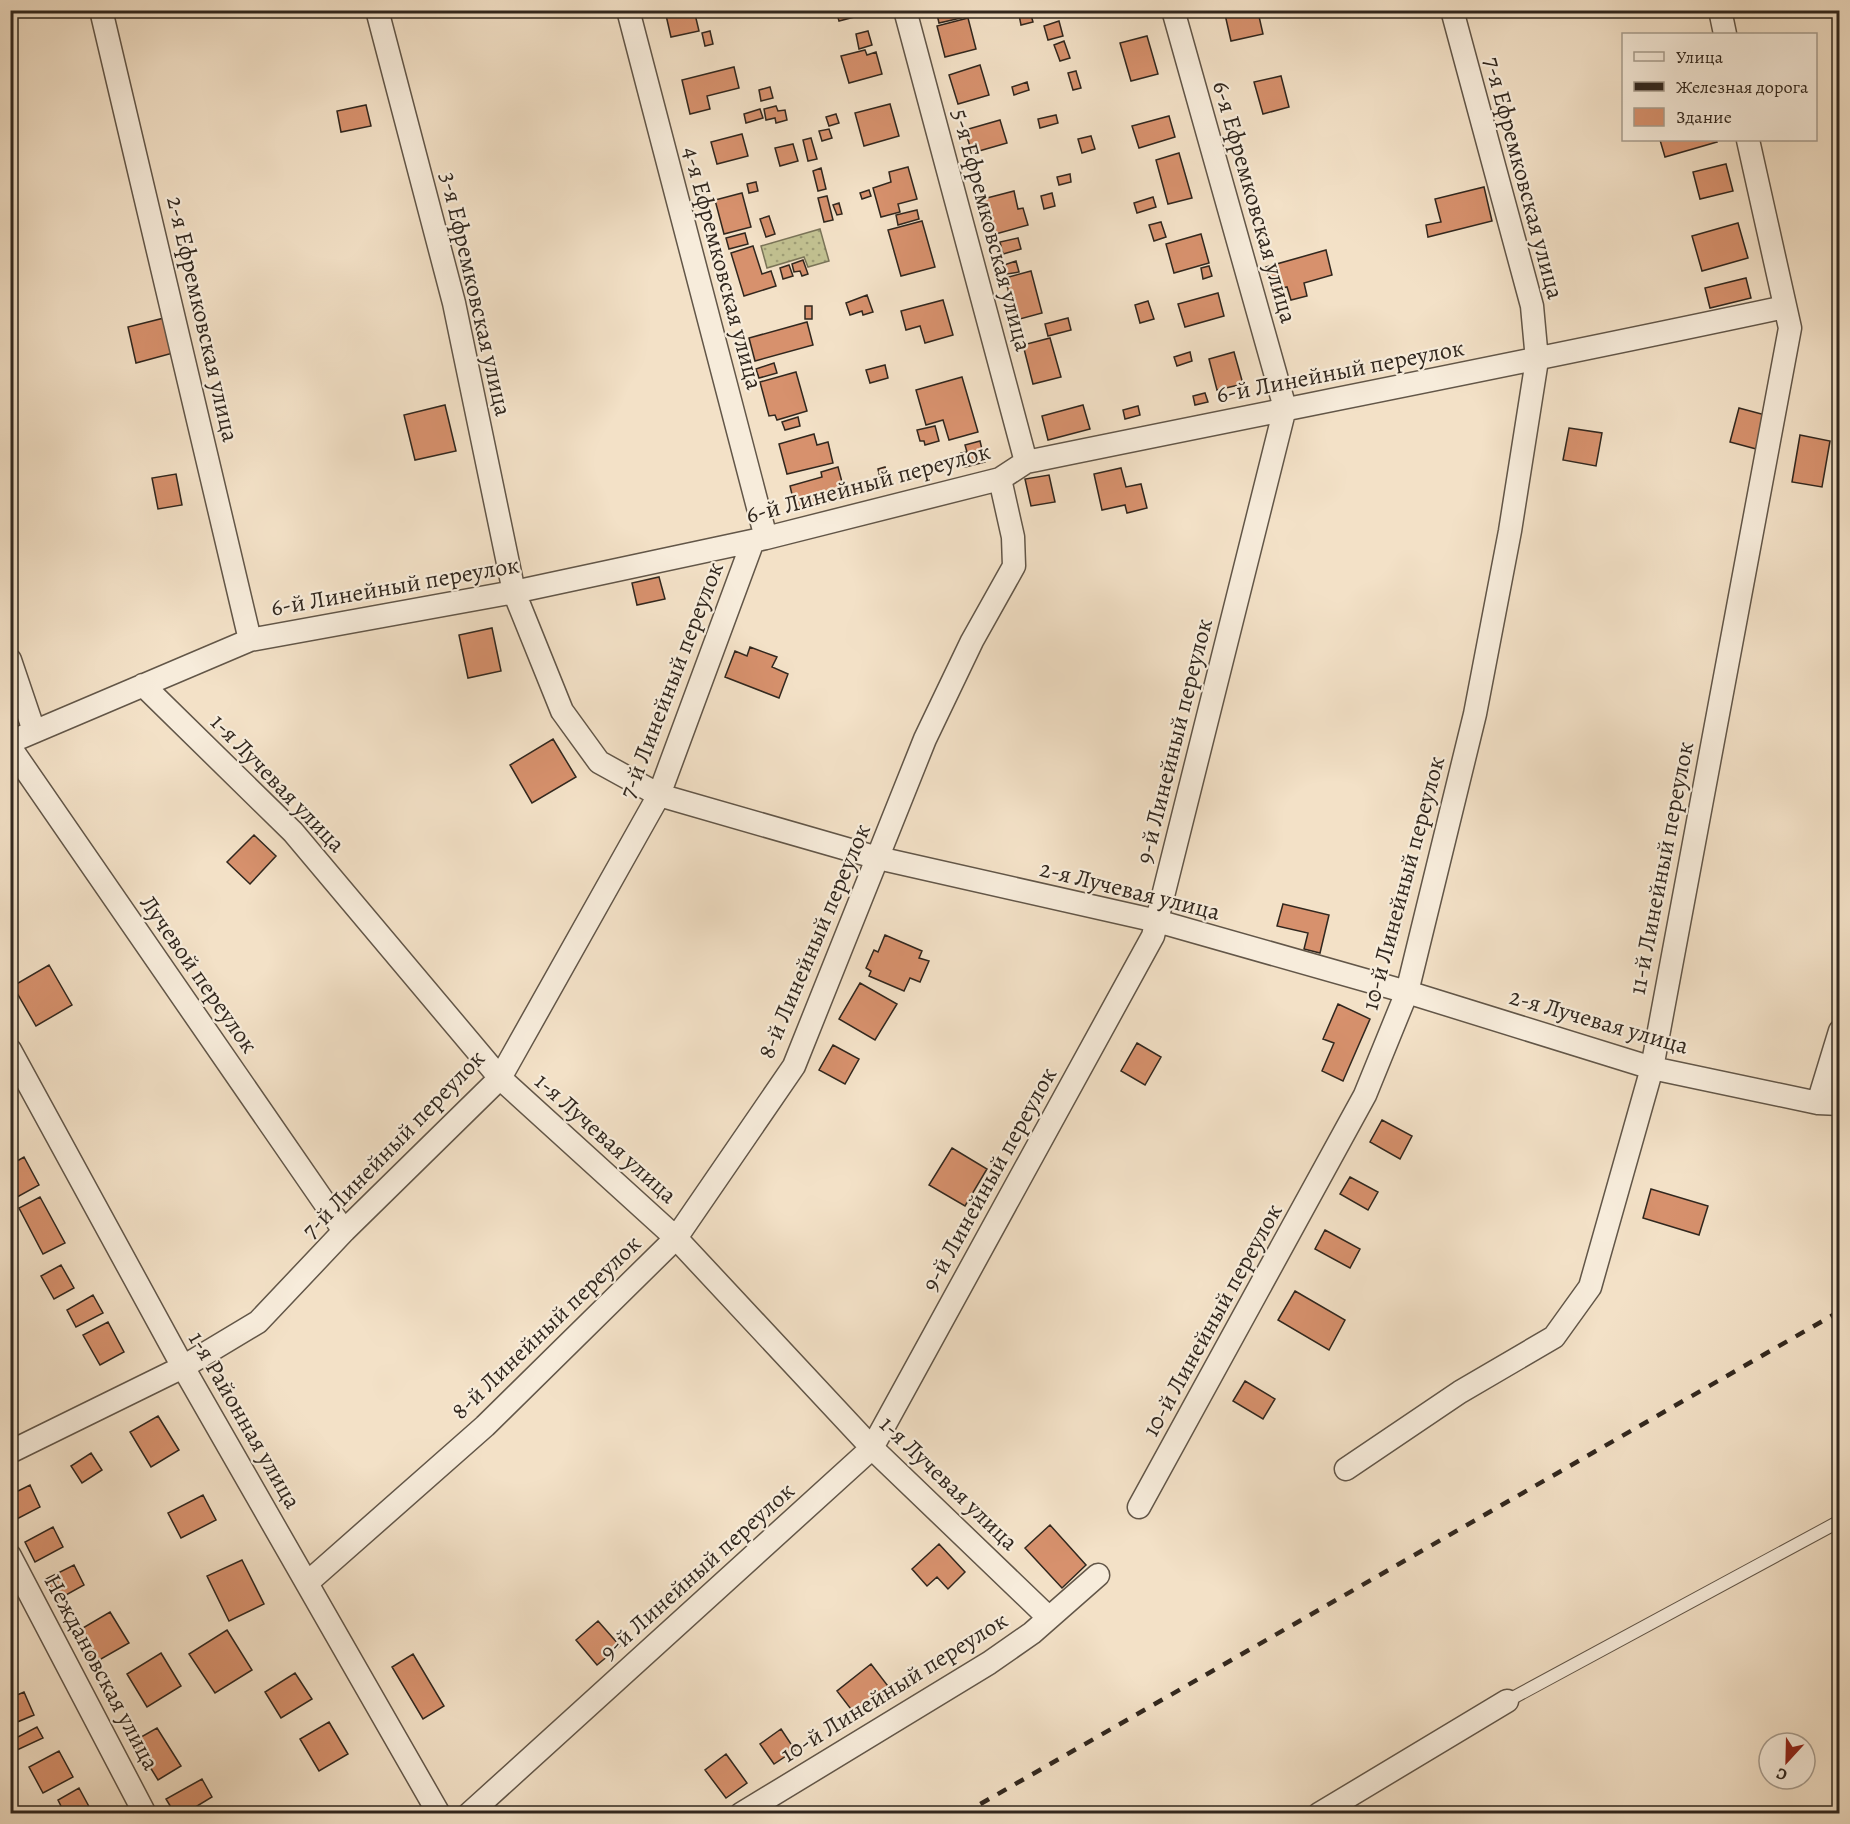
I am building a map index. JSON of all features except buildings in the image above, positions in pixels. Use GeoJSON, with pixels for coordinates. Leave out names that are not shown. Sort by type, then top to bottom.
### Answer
{"type":"FeatureCollection","features":[{"type":"Feature","properties":{"kind":"street","name":"2-я Ефремковская улица"},"geometry":{"type":"LineString","coordinates":[[101,10],[250,640]]}},
{"type":"Feature","properties":{"kind":"street","name":"3-я Ефремковская улица"},"geometry":{"type":"LineString","coordinates":[[377,10],[454,303],[514,591]]}},
{"type":"Feature","properties":{"kind":"street","name":"4-я Ефремковская улица"},"geometry":{"type":"LineString","coordinates":[[627,10],[760,540]]}},
{"type":"Feature","properties":{"kind":"street","name":"5-я Ефремковская улица"},"geometry":{"type":"LineString","coordinates":[[905,10],[1026,462]]}},
{"type":"Feature","properties":{"kind":"street","name":"6-я Ефремковская улица"},"geometry":{"type":"LineString","coordinates":[[1173,10],[1285,408]]}},
{"type":"Feature","properties":{"kind":"street","name":"7-я Ефремковская улица"},"geometry":{"type":"LineString","coordinates":[[1452,10],[1532,306],[1537,360]]}},
{"type":"Feature","properties":{"kind":"street"},"geometry":{"type":"LineString","coordinates":[[1720,10],[1725,33]]}},
{"type":"Feature","properties":{"kind":"street"},"geometry":{"type":"LineString","coordinates":[[1748,141],[1787,318]]}},
{"type":"Feature","properties":{"kind":"street","name":"6-й Линейный переулок"},"geometry":{"type":"LineString","coordinates":[[10,742],[250,640],[514,591],[760,540],[1000,479],[1026,462],[1285,408],[1537,360],[1787,318]]}},
{"type":"Feature","properties":{"kind":"street","name":"11-й Линейный переулок"},"geometry":{"type":"LineString","coordinates":[[1346,1469],[1460,1392],[1554,1337],[1590,1287],[1652,1068],[1787,318]]}},
{"type":"Feature","properties":{"kind":"street","name":"10-й Линейный переулок"},"geometry":{"type":"LineString","coordinates":[[1139,1507],[1365,1095],[1407,992],[1475,714],[1510,531],[1537,360]]}},
{"type":"Feature","properties":{"kind":"street","name":"9-й Линейный переулок"},"geometry":{"type":"LineString","coordinates":[[469,1814],[872,1448],[1153,936],[1285,408]]}},
{"type":"Feature","properties":{"kind":"street","name":"8-й Линейный переулок"},"geometry":{"type":"LineString","coordinates":[[307,1583],[485,1426],[675,1238],[794,1066],[925,739],[972,641],[1014,566],[1013,537],[1000,479]]}},
{"type":"Feature","properties":{"kind":"street","name":"7-й Линейный переулок"},"geometry":{"type":"LineString","coordinates":[[10,1452],[183,1367],[258,1322],[344,1231],[500,1078],[659,795],[760,540]]}},
{"type":"Feature","properties":{"kind":"street","name":"2-я Лучевая улица"},"geometry":{"type":"LineString","coordinates":[[514,591],[562,711],[599,762],[659,795],[878,858],[1157,921],[1407,992],[1652,1068],[1829,1103]]}},
{"type":"Feature","properties":{"kind":"street"},"geometry":{"type":"LineString","coordinates":[[10,660],[34,731]]}},
{"type":"Feature","properties":{"kind":"street","name":"1-я Лучевая улица"},"geometry":{"type":"LineString","coordinates":[[143,685],[293,832],[500,1078],[675,1238],[872,1448],[1048,1617]]}},
{"type":"Feature","properties":{"kind":"street","name":"Лучевой переулок"},"geometry":{"type":"LineString","coordinates":[[10,747],[344,1231]]}},
{"type":"Feature","properties":{"kind":"street"},"geometry":{"type":"LineString","coordinates":[[1829,1103],[1839,1031]]}},
{"type":"Feature","properties":{"kind":"street","name":"1-я Районная улица"},"geometry":{"type":"LineString","coordinates":[[10,1050],[183,1367],[439,1814]]}},
{"type":"Feature","properties":{"kind":"street","name":"Неждановская улица"},"geometry":{"type":"LineString","coordinates":[[10,1556],[145,1814]]}},
{"type":"Feature","properties":{"kind":"street","name":"10-й Линейный переулок"},"geometry":{"type":"LineString","coordinates":[[741,1814],[989,1663],[1032,1633],[1098,1575]]}},
{"type":"Feature","properties":{"kind":"street"},"geometry":{"type":"LineString","coordinates":[[1319,1814],[1507,1701]]}},
{"type":"Feature","properties":{"kind":"lane"},"geometry":{"type":"LineString","coordinates":[[1507,1701],[1839,1521]]}},
{"type":"Feature","properties":{"kind":"shaded area"},"geometry":{"type":"Polygon","coordinates":[[[820,229],[829,261],[808,267],[804,257],[767,268],[761,246],[820,229]]]}},
{"type":"Feature","properties":{"kind":"railway"},"geometry":{"type":"LineString","coordinates":[[963,1814],[1840,1311]]}}]}
